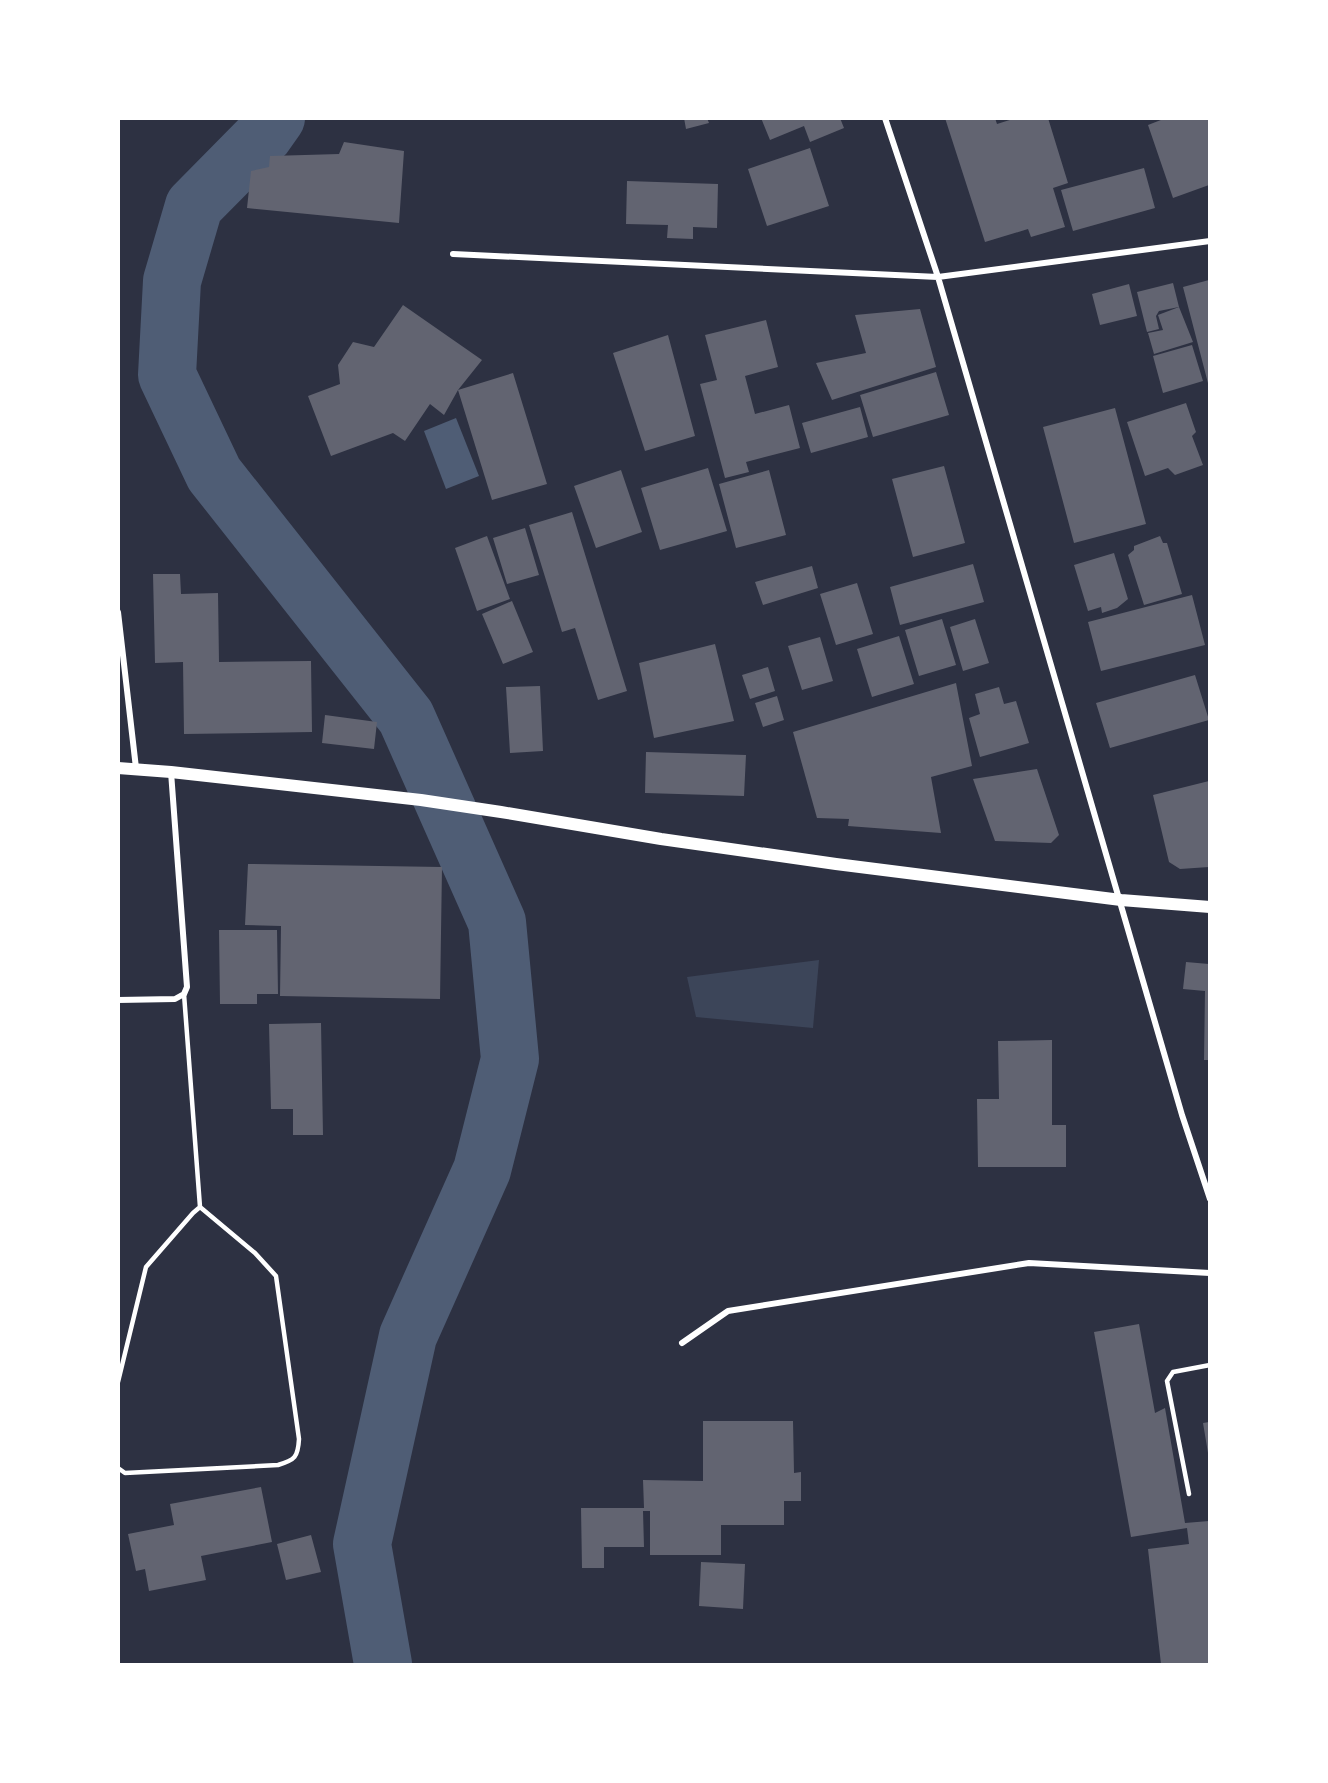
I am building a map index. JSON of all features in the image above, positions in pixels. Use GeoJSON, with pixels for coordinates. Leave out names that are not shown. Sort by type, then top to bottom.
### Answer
{"type":"FeatureCollection","features":[{"type":"Feature","properties":{"kind":"main road"},"geometry":{"type":"LineString","coordinates":[[118,768],[136,768],[421,800],[847,866],[1120,900],[1209,907]]}},
{"type":"Feature","properties":{"kind":"street"},"geometry":{"type":"LineString","coordinates":[[885,118],[938,277],[1182,1114],[1209,1199]]}},
{"type":"Feature","properties":{"kind":"street"},"geometry":{"type":"LineString","coordinates":[[453,254],[938,277],[1209,241]]}},
{"type":"Feature","properties":{"kind":"street"},"geometry":{"type":"LineString","coordinates":[[118,612],[136,768]]}},
{"type":"Feature","properties":{"kind":"street"},"geometry":{"type":"LineString","coordinates":[[118,1000],[175,999],[184,994],[187,987],[171,772]]}},
{"type":"Feature","properties":{"kind":"street"},"geometry":{"type":"LineString","coordinates":[[682,1343],[728,1311],[1029,1263],[1209,1273]]}},
{"type":"Feature","properties":{"kind":"lane"},"geometry":{"type":"LineString","coordinates":[[118,1468],[125,1473],[278,1465],[292,1461],[298,1452],[299,1439],[276,1276],[255,1253],[200,1207],[184,994]]}},
{"type":"Feature","properties":{"kind":"lane"},"geometry":{"type":"LineString","coordinates":[[118,1382],[146,1267],[200,1207]]}},
{"type":"Feature","properties":{"kind":"lane"},"geometry":{"type":"LineString","coordinates":[[1189,1494],[1167,1381],[1173,1372],[1209,1365]]}},
{"type":"Feature","properties":{"kind":"shaded area"},"geometry":{"type":"Polygon","coordinates":[[[456,418],[479,476],[446,489],[424,431],[456,418]]]}},
{"type":"Feature","properties":{"kind":"shaded area"},"geometry":{"type":"Polygon","coordinates":[[[819,960],[813,1028],[696,1017],[687,977],[819,960]]]}},
{"type":"Feature","properties":{"kind":"building"},"geometry":{"type":"Polygon","coordinates":[[[684,118],[707,118],[709,123],[686,129],[684,118]]]}},
{"type":"Feature","properties":{"kind":"building"},"geometry":{"type":"Polygon","coordinates":[[[761,118],[840,118],[844,128],[810,142],[804,126],[770,140],[761,118]]]}},
{"type":"Feature","properties":{"kind":"building"},"geometry":{"type":"Polygon","coordinates":[[[945,118],[995,118],[997,124],[1016,118],[1048,118],[1068,183],[1053,188],[1065,227],[1031,237],[1028,229],[985,242],[945,118]]]}},
{"type":"Feature","properties":{"kind":"building"},"geometry":{"type":"Polygon","coordinates":[[[1166,118],[1209,118],[1209,185],[1173,198],[1148,125],[1166,118]]]}},
{"type":"Feature","properties":{"kind":"building"},"geometry":{"type":"Polygon","coordinates":[[[344,142],[404,151],[399,223],[247,208],[251,171],[269,167],[270,156],[339,154],[344,142]]]}},
{"type":"Feature","properties":{"kind":"building"},"geometry":{"type":"Polygon","coordinates":[[[810,148],[829,206],[767,226],[748,169],[810,148]]]}},
{"type":"Feature","properties":{"kind":"building"},"geometry":{"type":"Polygon","coordinates":[[[1144,168],[1155,208],[1073,231],[1061,190],[1144,168]]]}},
{"type":"Feature","properties":{"kind":"building"},"geometry":{"type":"Polygon","coordinates":[[[627,181],[718,184],[717,228],[693,227],[693,239],[667,238],[668,225],[626,224],[627,181]]]}},
{"type":"Feature","properties":{"kind":"building"},"geometry":{"type":"Polygon","coordinates":[[[1209,280],[1209,387],[1183,287],[1209,280]]]}},
{"type":"Feature","properties":{"kind":"building"},"geometry":{"type":"Polygon","coordinates":[[[1173,283],[1179,307],[1159,311],[1156,316],[1159,329],[1147,332],[1137,292],[1173,283]]]}},
{"type":"Feature","properties":{"kind":"building"},"geometry":{"type":"Polygon","coordinates":[[[1129,284],[1137,316],[1100,325],[1092,294],[1129,284]]]}},
{"type":"Feature","properties":{"kind":"building"},"geometry":{"type":"Polygon","coordinates":[[[403,305],[482,360],[458,390],[444,415],[430,404],[405,441],[393,433],[331,456],[308,396],[340,384],[338,365],[353,342],[374,347],[403,305]]]}},
{"type":"Feature","properties":{"kind":"building"},"geometry":{"type":"Polygon","coordinates":[[[1179,307],[1193,342],[1154,354],[1148,333],[1163,330],[1158,315],[1179,307]]]}},
{"type":"Feature","properties":{"kind":"building"},"geometry":{"type":"Polygon","coordinates":[[[920,309],[936,367],[832,400],[816,363],[866,353],[855,315],[920,309]]]}},
{"type":"Feature","properties":{"kind":"building"},"geometry":{"type":"Polygon","coordinates":[[[766,320],[778,367],[745,376],[755,414],[789,405],[800,448],[746,462],[749,472],[725,478],[700,384],[717,380],[705,335],[766,320]]]}},
{"type":"Feature","properties":{"kind":"building"},"geometry":{"type":"Polygon","coordinates":[[[668,335],[695,436],[645,451],[613,353],[668,335]]]}},
{"type":"Feature","properties":{"kind":"building"},"geometry":{"type":"Polygon","coordinates":[[[1192,345],[1203,381],[1163,393],[1153,356],[1192,345]]]}},
{"type":"Feature","properties":{"kind":"building"},"geometry":{"type":"Polygon","coordinates":[[[936,372],[949,415],[873,437],[860,395],[936,372]]]}},
{"type":"Feature","properties":{"kind":"building"},"geometry":{"type":"Polygon","coordinates":[[[513,373],[547,484],[492,500],[458,390],[513,373]]]}},
{"type":"Feature","properties":{"kind":"building"},"geometry":{"type":"Polygon","coordinates":[[[1186,403],[1196,432],[1192,436],[1203,465],[1175,475],[1168,468],[1145,476],[1127,422],[1186,403]]]}},
{"type":"Feature","properties":{"kind":"building"},"geometry":{"type":"Polygon","coordinates":[[[860,407],[868,437],[811,453],[802,423],[860,407]]]}},
{"type":"Feature","properties":{"kind":"building"},"geometry":{"type":"Polygon","coordinates":[[[1115,408],[1146,524],[1074,543],[1043,427],[1115,408]]]}},
{"type":"Feature","properties":{"kind":"building"},"geometry":{"type":"Polygon","coordinates":[[[944,466],[965,543],[913,557],[892,479],[944,466]]]}},
{"type":"Feature","properties":{"kind":"building"},"geometry":{"type":"Polygon","coordinates":[[[708,468],[727,531],[660,550],[641,488],[708,468]]]}},
{"type":"Feature","properties":{"kind":"building"},"geometry":{"type":"Polygon","coordinates":[[[621,470],[642,532],[596,548],[574,486],[621,470]]]}},
{"type":"Feature","properties":{"kind":"building"},"geometry":{"type":"Polygon","coordinates":[[[769,470],[786,535],[736,548],[719,484],[769,470]]]}},
{"type":"Feature","properties":{"kind":"building"},"geometry":{"type":"Polygon","coordinates":[[[572,512],[627,691],[598,700],[575,628],[562,632],[529,525],[572,512]]]}},
{"type":"Feature","properties":{"kind":"building"},"geometry":{"type":"Polygon","coordinates":[[[525,528],[539,575],[507,584],[493,538],[525,528]]]}},
{"type":"Feature","properties":{"kind":"building"},"geometry":{"type":"Polygon","coordinates":[[[487,536],[510,599],[477,611],[455,548],[487,536]]]}},
{"type":"Feature","properties":{"kind":"building"},"geometry":{"type":"Polygon","coordinates":[[[1160,536],[1163,543],[1167,543],[1182,594],[1144,605],[1128,555],[1134,550],[1134,546],[1160,536]]]}},
{"type":"Feature","properties":{"kind":"building"},"geometry":{"type":"Polygon","coordinates":[[[1114,553],[1128,599],[1117,608],[1102,613],[1101,607],[1088,611],[1074,565],[1114,553]]]}},
{"type":"Feature","properties":{"kind":"building"},"geometry":{"type":"Polygon","coordinates":[[[973,564],[984,602],[900,625],[890,587],[973,564]]]}},
{"type":"Feature","properties":{"kind":"building"},"geometry":{"type":"Polygon","coordinates":[[[812,566],[818,588],[763,605],[755,582],[812,566]]]}},
{"type":"Feature","properties":{"kind":"building"},"geometry":{"type":"Polygon","coordinates":[[[153,574],[180,574],[181,594],[218,593],[219,662],[311,661],[312,732],[184,734],[183,662],[155,663],[153,574]]]}},
{"type":"Feature","properties":{"kind":"building"},"geometry":{"type":"Polygon","coordinates":[[[857,583],[873,634],[836,645],[820,594],[857,583]]]}},
{"type":"Feature","properties":{"kind":"building"},"geometry":{"type":"Polygon","coordinates":[[[1192,595],[1205,645],[1101,671],[1088,622],[1192,595]]]}},
{"type":"Feature","properties":{"kind":"building"},"geometry":{"type":"Polygon","coordinates":[[[512,601],[533,652],[503,664],[482,614],[512,601]]]}},
{"type":"Feature","properties":{"kind":"building"},"geometry":{"type":"Polygon","coordinates":[[[942,619],[956,665],[919,676],[905,630],[942,619]]]}},
{"type":"Feature","properties":{"kind":"building"},"geometry":{"type":"Polygon","coordinates":[[[975,619],[989,663],[963,671],[950,627],[975,619]]]}},
{"type":"Feature","properties":{"kind":"building"},"geometry":{"type":"Polygon","coordinates":[[[899,636],[914,684],[872,697],[857,649],[899,636]]]}},
{"type":"Feature","properties":{"kind":"building"},"geometry":{"type":"Polygon","coordinates":[[[820,637],[833,681],[802,690],[788,646],[820,637]]]}},
{"type":"Feature","properties":{"kind":"building"},"geometry":{"type":"Polygon","coordinates":[[[715,644],[734,721],[654,738],[639,663],[715,644]]]}},
{"type":"Feature","properties":{"kind":"building"},"geometry":{"type":"Polygon","coordinates":[[[768,667],[775,691],[750,699],[742,675],[768,667]]]}},
{"type":"Feature","properties":{"kind":"building"},"geometry":{"type":"Polygon","coordinates":[[[1195,675],[1209,720],[1110,748],[1096,703],[1195,675]]]}},
{"type":"Feature","properties":{"kind":"building"},"geometry":{"type":"Polygon","coordinates":[[[956,683],[972,766],[931,777],[941,833],[848,826],[849,819],[817,818],[793,732],[956,683]]]}},
{"type":"Feature","properties":{"kind":"building"},"geometry":{"type":"Polygon","coordinates":[[[540,686],[543,751],[510,753],[506,687],[540,686]]]}},
{"type":"Feature","properties":{"kind":"building"},"geometry":{"type":"Polygon","coordinates":[[[999,687],[1004,704],[1016,701],[1029,743],[980,757],[969,718],[980,714],[975,694],[999,687]]]}},
{"type":"Feature","properties":{"kind":"building"},"geometry":{"type":"Polygon","coordinates":[[[777,696],[784,720],[763,727],[755,703],[777,696]]]}},
{"type":"Feature","properties":{"kind":"building"},"geometry":{"type":"Polygon","coordinates":[[[325,715],[377,722],[374,749],[322,743],[325,715]]]}},
{"type":"Feature","properties":{"kind":"building"},"geometry":{"type":"Polygon","coordinates":[[[646,752],[746,755],[744,796],[645,793],[646,752]]]}},
{"type":"Feature","properties":{"kind":"building"},"geometry":{"type":"Polygon","coordinates":[[[1037,769],[1059,835],[1051,843],[995,841],[973,779],[1037,769]]]}},
{"type":"Feature","properties":{"kind":"building"},"geometry":{"type":"Polygon","coordinates":[[[1209,781],[1209,867],[1180,869],[1169,862],[1153,795],[1209,781]]]}},
{"type":"Feature","properties":{"kind":"building"},"geometry":{"type":"Polygon","coordinates":[[[248,864],[442,867],[440,999],[280,996],[281,926],[245,925],[248,864]]]}},
{"type":"Feature","properties":{"kind":"building"},"geometry":{"type":"Polygon","coordinates":[[[219,930],[277,930],[278,994],[257,994],[257,1004],[220,1004],[219,930]]]}},
{"type":"Feature","properties":{"kind":"building"},"geometry":{"type":"Polygon","coordinates":[[[1186,962],[1209,964],[1209,1060],[1204,1060],[1205,991],[1183,989],[1186,962]]]}},
{"type":"Feature","properties":{"kind":"building"},"geometry":{"type":"Polygon","coordinates":[[[321,1023],[323,1135],[293,1135],[293,1109],[271,1109],[269,1024],[321,1023]]]}},
{"type":"Feature","properties":{"kind":"building"},"geometry":{"type":"Polygon","coordinates":[[[1052,1040],[1052,1125],[1066,1125],[1066,1167],[978,1167],[977,1099],[999,1099],[998,1041],[1052,1040]]]}},
{"type":"Feature","properties":{"kind":"building"},"geometry":{"type":"Polygon","coordinates":[[[1139,1324],[1155,1413],[1165,1408],[1185,1523],[1209,1521],[1209,1664],[1161,1664],[1148,1549],[1189,1544],[1187,1528],[1131,1537],[1094,1332],[1139,1324]]]}},
{"type":"Feature","properties":{"kind":"building"},"geometry":{"type":"Polygon","coordinates":[[[703,1421],[793,1421],[794,1473],[801,1472],[801,1501],[784,1501],[784,1525],[721,1525],[721,1555],[650,1555],[650,1511],[643,1511],[644,1547],[604,1547],[604,1568],[582,1568],[581,1508],[644,1508],[643,1480],[703,1481],[703,1421]]]}},
{"type":"Feature","properties":{"kind":"building"},"geometry":{"type":"Polygon","coordinates":[[[1209,1422],[1209,1453],[1208,1453],[1203,1423],[1209,1422]]]}},
{"type":"Feature","properties":{"kind":"building"},"geometry":{"type":"Polygon","coordinates":[[[261,1487],[272,1542],[201,1556],[206,1580],[149,1591],[145,1569],[136,1571],[128,1534],[174,1525],[170,1504],[261,1487]]]}},
{"type":"Feature","properties":{"kind":"building"},"geometry":{"type":"Polygon","coordinates":[[[311,1535],[321,1572],[286,1580],[277,1544],[311,1535]]]}},
{"type":"Feature","properties":{"kind":"building"},"geometry":{"type":"Polygon","coordinates":[[[701,1562],[745,1564],[743,1609],[699,1606],[701,1562]]]}},
{"type":"Feature","properties":{"kind":"waterway"},"geometry":{"type":"LineString","coordinates":[[276,118],[264,135],[194,206],[172,281],[167,375],[214,474],[406,717],[497,922],[510,1059],[482,1170],[408,1336],[362,1544],[383,1664]]}}]}
